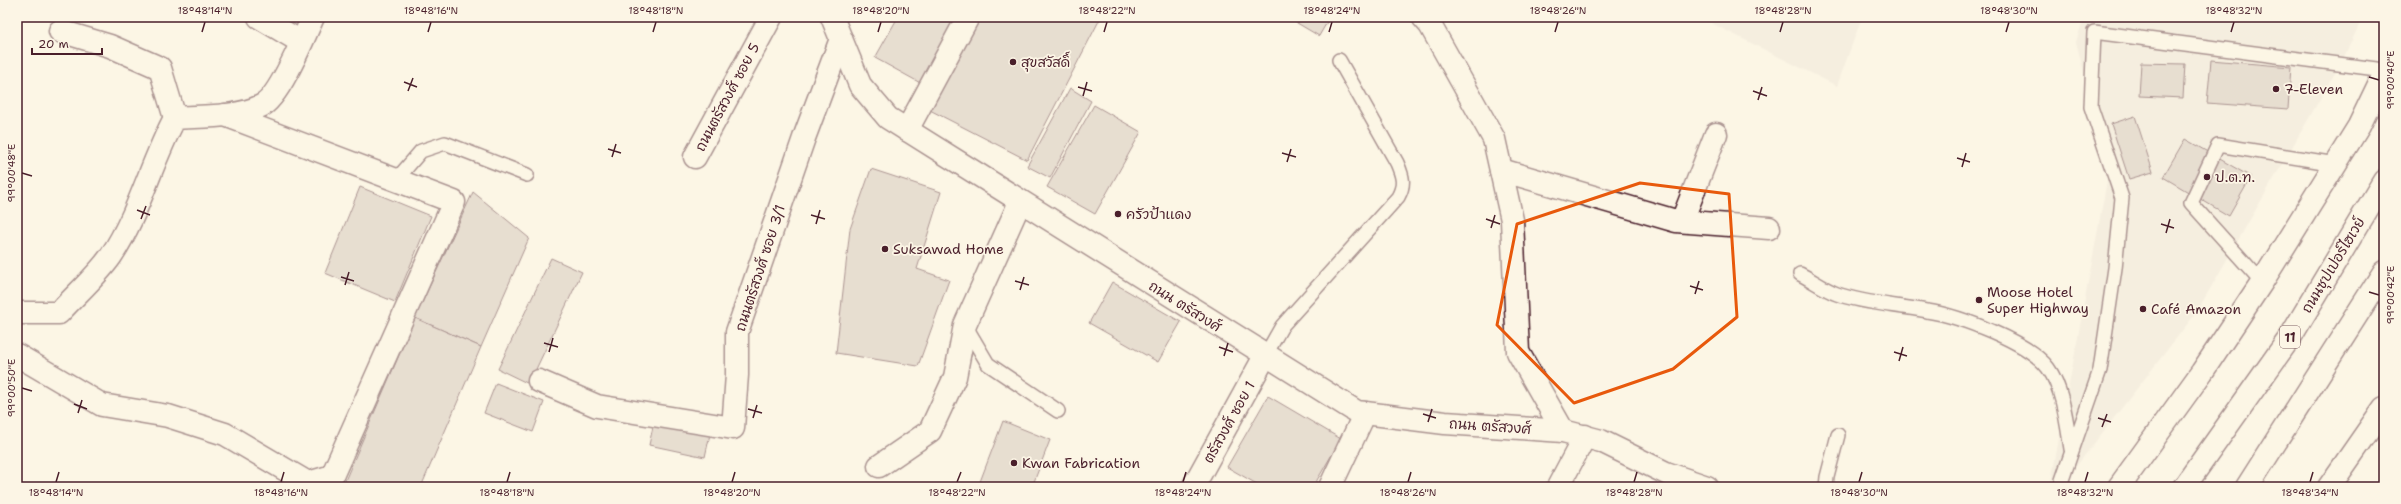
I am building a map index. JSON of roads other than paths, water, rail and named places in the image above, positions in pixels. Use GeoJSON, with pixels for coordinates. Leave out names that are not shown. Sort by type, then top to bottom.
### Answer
{"type":"FeatureCollection","features":[{"type":"Feature","properties":{"kind":"main road"},"geometry":{"type":"LineString","coordinates":[[259,17],[302,42]]}},
{"type":"Feature","properties":{"kind":"main road"},"geometry":{"type":"LineString","coordinates":[[175,118],[225,115],[262,106],[283,80],[313,17]]}},
{"type":"Feature","properties":{"kind":"main road","name":"ถนนตรัสวงศ์ ซอย 5"},"geometry":{"type":"LineString","coordinates":[[696,157],[771,17]]}},
{"type":"Feature","properties":{"kind":"main road","name":"ถนน ตรัสวงศ์"},"geometry":{"type":"LineString","coordinates":[[832,17],[860,85],[888,118],[1265,356],[1357,412],[1445,423],[1563,431],[1601,441],[1666,472],[1707,487]]}},
{"type":"Feature","properties":{"kind":"main road"},"geometry":{"type":"LineString","coordinates":[[907,130],[968,17]]}},
{"type":"Feature","properties":{"kind":"main road"},"geometry":{"type":"LineString","coordinates":[[1423,17],[1430,25],[1494,139],[1512,220],[1518,352],[1563,431]]}},
{"type":"Feature","properties":{"kind":"main road"},"geometry":{"type":"LineString","coordinates":[[17,313],[59,312],[110,256],[137,205],[160,146],[175,118],[160,68],[110,46],[60,31]]}},
{"type":"Feature","properties":{"kind":"main road","name":"ถนนตรัสวงศ์ ซอย 3/1"},"geometry":{"type":"LineString","coordinates":[[539,381],[597,406],[733,428],[737,375],[737,332],[804,138],[841,39]]}},
{"type":"Feature","properties":{"kind":"main road"},"geometry":{"type":"LineString","coordinates":[[2119,487],[2202,372],[2262,282],[2359,126],[2384,74]]}},
{"type":"Feature","properties":{"kind":"main road"},"geometry":{"type":"LineString","coordinates":[[2359,126],[2376,110],[2384,105]]}},
{"type":"Feature","properties":{"kind":"main road"},"geometry":{"type":"LineString","coordinates":[[17,355],[102,405],[168,416],[225,434],[308,483],[332,476],[454,202],[225,115]]}},
{"type":"Feature","properties":{"kind":"main road"},"geometry":{"type":"LineString","coordinates":[[1682,222],[1716,134]]}},
{"type":"Feature","properties":{"kind":"main road"},"geometry":{"type":"LineString","coordinates":[[1501,170],[1682,222],[1769,228]]}},
{"type":"Feature","properties":{"kind":"main road","name":"ถนนซุปเปอร์ไฮเวย์"},"geometry":{"type":"LineString","coordinates":[[2184,487],[2291,336],[2384,180]]}},
{"type":"Feature","properties":{"kind":"main road"},"geometry":{"type":"LineString","coordinates":[[879,466],[930,431],[955,377],[965,325],[1020,202]]}},
{"type":"Feature","properties":{"kind":"main road"},"geometry":{"type":"LineString","coordinates":[[2247,487],[2384,272]]}},
{"type":"Feature","properties":{"kind":"main road","name":"ตรัสวงศ์ ซอย 1"},"geometry":{"type":"LineString","coordinates":[[1194,487],[1265,356]]}},
{"type":"Feature","properties":{"kind":"main road"},"geometry":{"type":"LineString","coordinates":[[2329,487],[2384,408]]}},
{"type":"Feature","properties":{"kind":"main road"},"geometry":{"type":"LineString","coordinates":[[1330,487],[1365,413]]}},
{"type":"Feature","properties":{"kind":"main road"},"geometry":{"type":"LineString","coordinates":[[1558,487],[1584,436]]}},
{"type":"Feature","properties":{"kind":"lane"},"geometry":{"type":"LineString","coordinates":[[2063,487],[2062,480],[2100,370],[2115,268],[2122,198],[2091,107],[2094,32],[2384,70]]}},
{"type":"Feature","properties":{"kind":"lane"},"geometry":{"type":"LineString","coordinates":[[1265,356],[1282,326],[1398,198],[1403,187],[1403,178],[1397,162],[1339,60]]}},
{"type":"Feature","properties":{"kind":"lane"},"geometry":{"type":"LineString","coordinates":[[396,180],[420,151],[446,143],[527,175]]}},
{"type":"Feature","properties":{"kind":"lane"},"geometry":{"type":"LineString","coordinates":[[2262,282],[2191,203],[2218,145],[2336,164]]}},
{"type":"Feature","properties":{"kind":"lane"},"geometry":{"type":"LineString","coordinates":[[1800,274],[1836,294],[1872,303],[1928,311],[1989,330],[2038,357],[2049,369],[2064,407],[2072,451]]}},
{"type":"Feature","properties":{"kind":"lane"},"geometry":{"type":"LineString","coordinates":[[965,325],[988,364],[1058,411]]}},
{"type":"Feature","properties":{"kind":"lane"},"geometry":{"type":"LineString","coordinates":[[1826,487],[1826,477],[1838,435]]}},
{"type":"Feature","properties":{"kind":"place","name":"สุขสวัสดิ์"},"geometry":{"type":"Point","coordinates":[1013,62]}},
{"type":"Feature","properties":{"kind":"place","name":"7-Eleven"},"geometry":{"type":"Point","coordinates":[2276,89]}},
{"type":"Feature","properties":{"kind":"place","name":"ป.ต.ท."},"geometry":{"type":"Point","coordinates":[2207,177]}},
{"type":"Feature","properties":{"kind":"place","name":"ครัวป้าแดง"},"geometry":{"type":"Point","coordinates":[1118,214]}},
{"type":"Feature","properties":{"kind":"place","name":"Suksawad Home"},"geometry":{"type":"Point","coordinates":[885,249]}},
{"type":"Feature","properties":{"kind":"place","name":"Moose Hotel Super Highway"},"geometry":{"type":"Point","coordinates":[1979,300]}},
{"type":"Feature","properties":{"kind":"place","name":"Café Amazon"},"geometry":{"type":"Point","coordinates":[2143,309]}},
{"type":"Feature","properties":{"kind":"place","name":"Kwan Fabrication"},"geometry":{"type":"Point","coordinates":[1014,463]}}]}
